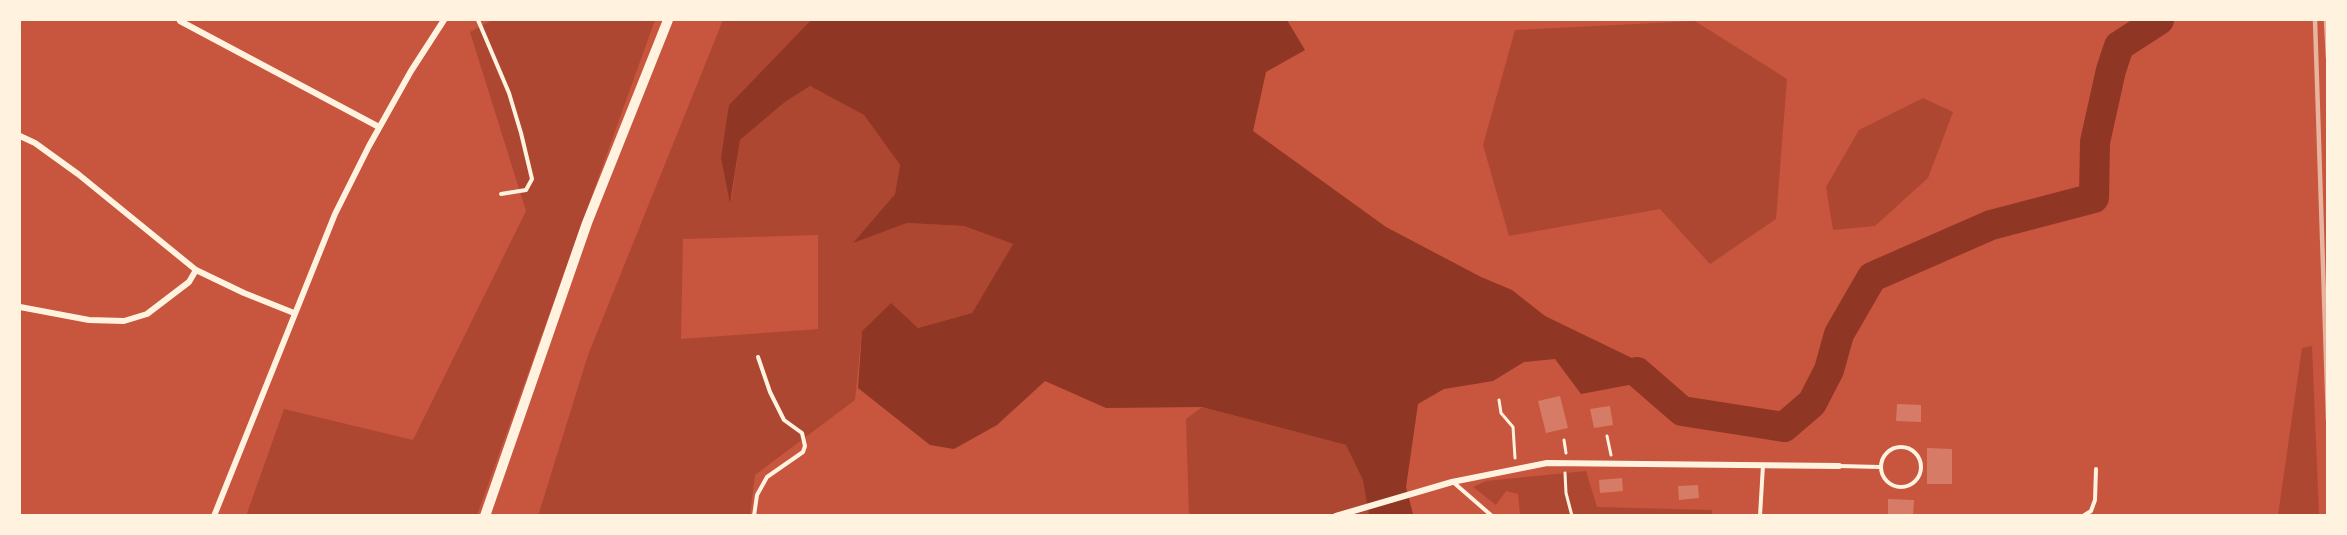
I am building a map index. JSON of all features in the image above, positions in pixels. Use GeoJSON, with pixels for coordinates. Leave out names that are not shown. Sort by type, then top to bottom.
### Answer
{"type":"FeatureCollection","features":[{"type":"Feature","properties":{"kind":"main road"},"geometry":{"type":"LineString","coordinates":[[485,516],[587,223],[668,20]]}},
{"type":"Feature","properties":{"kind":"street"},"geometry":{"type":"LineString","coordinates":[[214,516],[335,214],[379,127],[444,20]]}},
{"type":"Feature","properties":{"kind":"street"},"geometry":{"type":"LineString","coordinates":[[180,21],[379,127]]}},
{"type":"Feature","properties":{"kind":"street"},"geometry":{"type":"LineString","coordinates":[[20,136],[35,143],[78,174],[196,270],[294,313]]}},
{"type":"Feature","properties":{"kind":"street"},"geometry":{"type":"LineString","coordinates":[[20,307],[89,320],[124,321],[147,314],[189,282],[196,270]]}},
{"type":"Feature","properties":{"kind":"street"},"geometry":{"type":"LineString","coordinates":[[1336,516],[1452,482],[1547,463],[1839,466]]}},
{"type":"Feature","properties":{"kind":"lane"},"geometry":{"type":"LineString","coordinates":[[478,20],[509,93],[532,179],[526,190],[501,194]]}},
{"type":"Feature","properties":{"kind":"lane"},"geometry":{"type":"LineString","coordinates":[[754,516],[757,495],[767,477],[803,452],[805,446],[802,433],[784,420],[770,392],[758,357]]}},
{"type":"Feature","properties":{"kind":"lane"},"geometry":{"type":"LineString","coordinates":[[1899,446],[1914,451],[1921,466],[1916,481],[1902,488],[1887,483],[1880,468],[1884,454],[1899,446]]}},
{"type":"Feature","properties":{"kind":"lane"},"geometry":{"type":"LineString","coordinates":[[1760,516],[1763,465]]}},
{"type":"Feature","properties":{"kind":"lane"},"geometry":{"type":"LineString","coordinates":[[1839,466],[1880,468]]}},
{"type":"Feature","properties":{"kind":"lane"},"geometry":{"type":"LineString","coordinates":[[2083,516],[2091,511],[2095,500],[2096,469]]}},
{"type":"Feature","properties":{"kind":"lane"},"geometry":{"type":"LineString","coordinates":[[1452,482],[1492,516]]}},
{"type":"Feature","properties":{"kind":"path"},"geometry":{"type":"LineString","coordinates":[[1499,400],[1501,413],[1513,427],[1513,454],[1520,468]]}},
{"type":"Feature","properties":{"kind":"path"},"geometry":{"type":"LineString","coordinates":[[1607,436],[1612,463]]}},
{"type":"Feature","properties":{"kind":"path"},"geometry":{"type":"LineString","coordinates":[[1564,440],[1566,453],[1562,463],[1567,479],[1566,493],[1572,516]]}},
{"type":"Feature","properties":{"kind":"shaded area"},"geometry":{"type":"Polygon","coordinates":[[[492,20],[655,20],[477,515],[246,516],[284,409],[413,440],[526,211],[470,32],[492,20]]]}},
{"type":"Feature","properties":{"kind":"shaded area"},"geometry":{"type":"Polygon","coordinates":[[[723,20],[811,20],[729,105],[731,201],[740,140],[785,102],[810,86],[864,115],[900,165],[895,194],[854,242],[907,223],[964,226],[1013,244],[972,313],[918,328],[890,304],[862,331],[855,400],[755,475],[750,515],[538,516],[588,355],[723,20]],[[818,235],[683,239],[681,339],[818,329],[818,235]]]}},
{"type":"Feature","properties":{"kind":"shaded area"},"geometry":{"type":"Polygon","coordinates":[[[811,20],[1287,20],[1305,50],[1266,72],[1253,131],[1386,227],[1481,277],[1512,290],[1545,316],[1636,360],[1637,372],[1634,384],[1581,394],[1555,359],[1524,362],[1493,381],[1444,389],[1418,404],[1406,487],[1413,514],[1416,515],[1369,515],[1363,480],[1346,445],[1202,407],[1106,408],[1045,381],[997,425],[954,449],[930,445],[858,388],[862,331],[891,303],[918,328],[972,313],[1013,244],[964,226],[907,223],[853,243],[895,194],[900,165],[864,115],[810,86],[785,102],[740,140],[730,203],[721,158],[729,105],[811,20]]]}},
{"type":"Feature","properties":{"kind":"shaded area"},"geometry":{"type":"Polygon","coordinates":[[[1695,21],[1787,79],[1776,219],[1710,264],[1660,209],[1509,236],[1483,145],[1515,30],[1695,21]]]}},
{"type":"Feature","properties":{"kind":"shaded area"},"geometry":{"type":"Polygon","coordinates":[[[1923,98],[1953,112],[1928,178],[1875,226],[1833,230],[1826,187],[1859,130],[1923,98]]]}},
{"type":"Feature","properties":{"kind":"shaded area"},"geometry":{"type":"Polygon","coordinates":[[[2312,346],[2319,515],[2278,515],[2302,348],[2312,346]]]}},
{"type":"Feature","properties":{"kind":"shaded area"},"geometry":{"type":"Polygon","coordinates":[[[1202,407],[1346,445],[1364,480],[1369,515],[1189,515],[1186,419],[1202,407]]]}},
{"type":"Feature","properties":{"kind":"shaded area"},"geometry":{"type":"Polygon","coordinates":[[[1586,471],[1597,507],[1712,510],[1712,515],[1520,515],[1518,494],[1506,491],[1496,505],[1473,487],[1486,481],[1586,471]]]}},
{"type":"Feature","properties":{"kind":"building"},"geometry":{"type":"Polygon","coordinates":[[[1560,396],[1568,428],[1546,433],[1538,401],[1560,396]]]}},
{"type":"Feature","properties":{"kind":"building"},"geometry":{"type":"Polygon","coordinates":[[[1897,404],[1921,405],[1921,422],[1896,421],[1897,404]]]}},
{"type":"Feature","properties":{"kind":"building"},"geometry":{"type":"Polygon","coordinates":[[[1610,406],[1613,425],[1594,428],[1590,409],[1610,406]]]}},
{"type":"Feature","properties":{"kind":"building"},"geometry":{"type":"Polygon","coordinates":[[[1927,448],[1952,449],[1952,484],[1927,484],[1927,448]]]}},
{"type":"Feature","properties":{"kind":"building"},"geometry":{"type":"Polygon","coordinates":[[[1622,478],[1623,491],[1600,493],[1599,480],[1622,478]]]}},
{"type":"Feature","properties":{"kind":"building"},"geometry":{"type":"Polygon","coordinates":[[[1698,485],[1699,498],[1679,500],[1678,486],[1698,485]]]}},
{"type":"Feature","properties":{"kind":"building"},"geometry":{"type":"Polygon","coordinates":[[[1888,499],[1914,500],[1913,516],[1888,515],[1888,499]]]}},
{"type":"Feature","properties":{"kind":"waterway"},"geometry":{"type":"LineString","coordinates":[[1637,372],[1682,411],[1784,427],[1812,403],[1829,370],[1839,334],[1872,277],[1991,225],[2094,198],[2095,142],[2111,70],[2119,46],[2159,20]]}},
{"type":"Feature","properties":{"kind":"railway"},"geometry":{"type":"LineString","coordinates":[[2315,20],[2328,420]]}},
{"type":"Feature","properties":{"kind":"railway"},"geometry":{"type":"LineString","coordinates":[[2326,20],[2328,58]]}}]}
